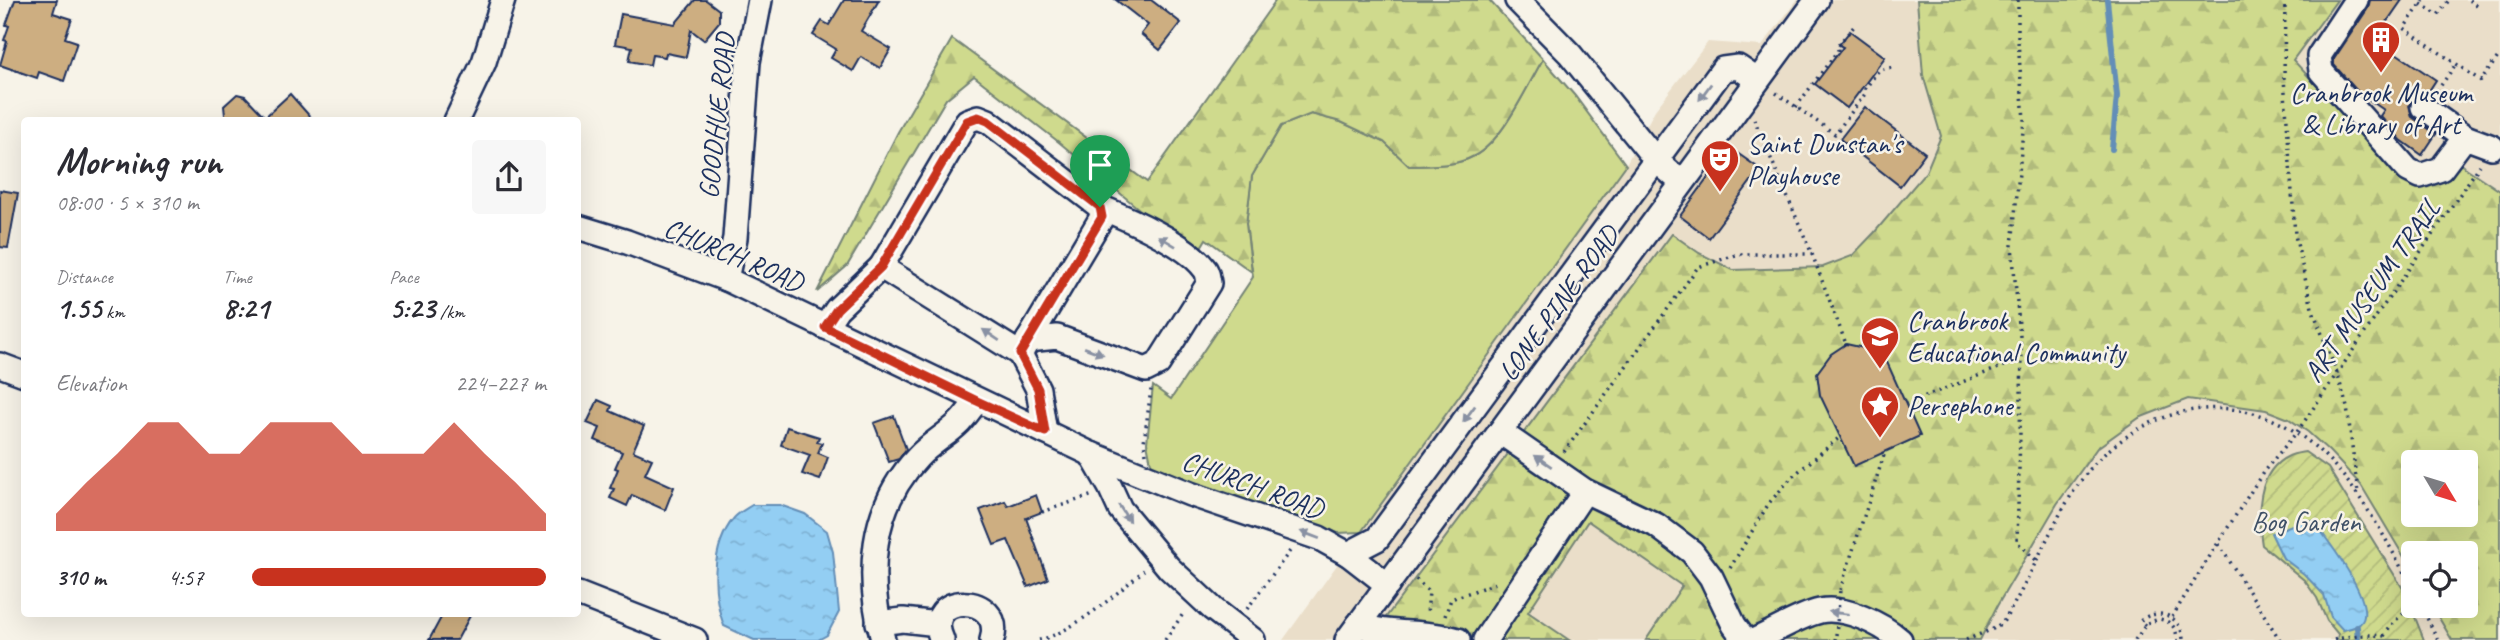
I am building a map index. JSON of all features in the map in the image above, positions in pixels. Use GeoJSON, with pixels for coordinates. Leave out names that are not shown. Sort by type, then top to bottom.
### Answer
{"type":"FeatureCollection","features":[{"type":"Feature","properties":{"kind":"street"},"geometry":{"type":"LineString","coordinates":[[458,117],[484,62],[503,0]]}},
{"type":"Feature","properties":{"kind":"street","name":"GOODHUE ROAD"},"geometry":{"type":"LineString","coordinates":[[726,279],[735,238],[748,62],[760,0]]}},
{"type":"Feature","properties":{"kind":"street"},"geometry":{"type":"LineString","coordinates":[[1517,0],[1570,54],[1656,160],[1682,184]]}},
{"type":"Feature","properties":{"kind":"street","name":"LONE PINE ROAD"},"geometry":{"type":"LineString","coordinates":[[1352,632],[1400,576],[1500,432],[1682,184],[1765,85],[1816,0]]}},
{"type":"Feature","properties":{"kind":"street"},"geometry":{"type":"LineString","coordinates":[[2356,0],[2319,56],[2321,71],[2409,170],[2420,176],[2441,169],[2465,137]]}},
{"type":"Feature","properties":{"kind":"street"},"geometry":{"type":"LineString","coordinates":[[1348,554],[1377,540],[1723,69],[1738,67],[1765,85]]}},
{"type":"Feature","properties":{"kind":"street"},"geometry":{"type":"LineString","coordinates":[[2424,107],[2465,137],[2497,144]]}},
{"type":"Feature","properties":{"kind":"street"},"geometry":{"type":"LineString","coordinates":[[825,327],[837,309],[881,267],[967,121],[978,117],[988,121],[1100,207],[1133,221],[1187,253],[1206,269],[1209,283],[1158,364],[1146,370],[1057,337],[1024,347]]}},
{"type":"Feature","properties":{"kind":"street"},"geometry":{"type":"LineString","coordinates":[[1024,347],[1102,217],[1100,207]]}},
{"type":"Feature","properties":{"kind":"street","name":"CHURCH ROAD"},"geometry":{"type":"LineString","coordinates":[[581,228],[726,279],[1091,454],[1190,494],[1319,538],[1348,554],[1400,576]]}},
{"type":"Feature","properties":{"kind":"street"},"geometry":{"type":"LineString","coordinates":[[881,267],[1024,347],[1038,389],[1045,432]]}},
{"type":"Feature","properties":{"kind":"street"},"geometry":{"type":"LineString","coordinates":[[0,365],[21,373]]}},
{"type":"Feature","properties":{"kind":"street"},"geometry":{"type":"LineString","coordinates":[[977,401],[959,423],[916,458],[892,494],[881,523],[873,561],[873,596],[880,632],[903,620],[940,632],[945,610],[964,602],[975,604],[990,619],[994,629],[992,640]]}},
{"type":"Feature","properties":{"kind":"street"},"geometry":{"type":"LineString","coordinates":[[1500,432],[1585,491],[1635,513],[1674,538],[1703,563],[1734,625],[1745,640]]}},
{"type":"Feature","properties":{"kind":"street"},"geometry":{"type":"LineString","coordinates":[[1091,454],[1120,509],[1169,568],[1213,609],[1253,640]]}},
{"type":"Feature","properties":{"kind":"street"},"geometry":{"type":"LineString","coordinates":[[1485,640],[1585,491]]}},
{"type":"Feature","properties":{"kind":"street"},"geometry":{"type":"LineString","coordinates":[[1377,540],[1400,576]]}},
{"type":"Feature","properties":{"kind":"street"},"geometry":{"type":"LineString","coordinates":[[581,595],[695,640]]}},
{"type":"Feature","properties":{"kind":"street"},"geometry":{"type":"LineString","coordinates":[[1755,640],[1822,611],[1856,615],[1890,631],[1900,640]]}},
{"type":"Feature","properties":{"kind":"street"},"geometry":{"type":"LineString","coordinates":[[1352,632],[1444,634]]}},
{"type":"Feature","properties":{"kind":"path"},"geometry":{"type":"LineString","coordinates":[[2018,0],[2024,120],[2012,246],[2022,359],[2017,542],[2036,560]]}},
{"type":"Feature","properties":{"kind":"path"},"geometry":{"type":"LineString","coordinates":[[2285,0],[2284,78],[2295,235],[2312,308],[2347,407],[2358,493]]}},
{"type":"Feature","properties":{"kind":"path"},"geometry":{"type":"LineString","coordinates":[[2449,0],[2438,15],[2422,2],[2404,28],[2481,81],[2500,54]]}},
{"type":"Feature","properties":{"kind":"path"},"geometry":{"type":"LineString","coordinates":[[2469,0],[2476,5]]}},
{"type":"Feature","properties":{"kind":"path"},"geometry":{"type":"LineString","coordinates":[[1796,107],[1838,50],[1837,46],[1856,24]]}},
{"type":"Feature","properties":{"kind":"path"},"geometry":{"type":"LineString","coordinates":[[2424,107],[2456,64]]}},
{"type":"Feature","properties":{"kind":"path"},"geometry":{"type":"LineString","coordinates":[[1765,85],[1835,134],[1879,70],[1894,67]]}},
{"type":"Feature","properties":{"kind":"path"},"geometry":{"type":"LineString","coordinates":[[1754,120],[1812,254],[1846,344]]}},
{"type":"Feature","properties":{"kind":"path","name":"ART MUSEUM TRAIL"},"geometry":{"type":"LineString","coordinates":[[2172,617],[2264,471],[2297,432],[2478,169]]}},
{"type":"Feature","properties":{"kind":"path"},"geometry":{"type":"LineString","coordinates":[[1559,460],[1698,267],[1739,254],[1812,254]]}},
{"type":"Feature","properties":{"kind":"path"},"geometry":{"type":"LineString","coordinates":[[1905,404],[2022,359]]}},
{"type":"Feature","properties":{"kind":"path"},"geometry":{"type":"LineString","coordinates":[[1146,455],[1144,442],[1151,386]]}},
{"type":"Feature","properties":{"kind":"path"},"geometry":{"type":"LineString","coordinates":[[1966,640],[2003,622],[2057,516],[2097,461],[2146,424],[2181,412],[2206,408],[2249,412],[2272,418],[2297,432],[2339,470],[2358,493],[2401,567]]}},
{"type":"Feature","properties":{"kind":"path"},"geometry":{"type":"LineString","coordinates":[[1717,593],[1744,541],[1769,503],[1793,475],[1840,437]]}},
{"type":"Feature","properties":{"kind":"path"},"geometry":{"type":"LineString","coordinates":[[1836,637],[1840,590],[1885,452]]}},
{"type":"Feature","properties":{"kind":"path"},"geometry":{"type":"LineString","coordinates":[[1042,512],[1094,494]]}},
{"type":"Feature","properties":{"kind":"path"},"geometry":{"type":"LineString","coordinates":[[2218,543],[2280,640]]}},
{"type":"Feature","properties":{"kind":"path"},"geometry":{"type":"LineString","coordinates":[[1241,618],[1290,551]]}},
{"type":"Feature","properties":{"kind":"path"},"geometry":{"type":"LineString","coordinates":[[1039,640],[1048,638],[1092,611],[1146,569]]}},
{"type":"Feature","properties":{"kind":"path"},"geometry":{"type":"LineString","coordinates":[[1400,576],[1423,583],[1429,592],[1426,623],[1444,634],[1451,599],[1509,578],[1524,580]]}},
{"type":"Feature","properties":{"kind":"path"},"geometry":{"type":"LineString","coordinates":[[2145,625],[2140,621],[2149,614],[2160,613],[2172,617],[2181,628],[2183,640]]}},
{"type":"Feature","properties":{"kind":"path"},"geometry":{"type":"LineString","coordinates":[[1165,640],[1183,614]]}},
{"type":"Feature","properties":{"kind":"path"},"geometry":{"type":"LineString","coordinates":[[2334,640],[2353,634],[2385,638],[2393,622],[2401,615]]}},
{"type":"Feature","properties":{"kind":"path"},"geometry":{"type":"LineString","coordinates":[[2427,618],[2438,640]]}},
{"type":"Feature","properties":{"kind":"path"},"geometry":{"type":"LineString","coordinates":[[2135,640],[2145,625],[2156,619],[2166,621],[2175,629],[2177,640]]}},
{"type":"Feature","properties":{"kind":"shaded area","name":"Cranbrook Educational Community"},"geometry":{"type":"Polygon","coordinates":[[[1276,0],[1489,0],[1575,96],[1626,164],[1655,110],[1708,42],[1762,46],[1797,0],[2500,0],[2500,640],[1283,640],[1360,533],[1338,533],[1282,279],[1147,182],[1276,0]]]}},
{"type":"Feature","properties":{"kind":"green space"},"geometry":{"type":"Polygon","coordinates":[[[1276,0],[1489,0],[1543,59],[1495,139],[1485,149],[1466,160],[1442,165],[1409,166],[1384,142],[1341,122],[1311,114],[1281,126],[1252,176],[1246,224],[1252,272],[1206,239],[1200,249],[1139,209],[974,76],[946,99],[847,266],[817,292],[898,132],[952,39],[1147,182],[1276,0]]]}},
{"type":"Feature","properties":{"kind":"green space"},"geometry":{"type":"Polygon","coordinates":[[[1917,0],[2337,0],[2293,60],[2404,179],[2428,187],[2454,160],[2500,191],[2500,640],[2452,640],[2439,618],[2478,618],[2478,541],[2401,541],[2401,552],[2361,485],[2308,432],[2289,419],[2266,410],[2188,399],[2139,418],[2097,448],[2057,504],[1980,640],[1646,640],[1682,586],[1588,521],[1528,612],[1569,640],[1369,640],[1672,234],[1699,253],[1733,270],[1823,267],[1852,256],[1874,233],[1926,172],[1941,136],[1923,75],[1917,0]]]}},
{"type":"Feature","properties":{"kind":"green space"},"geometry":{"type":"Polygon","coordinates":[[[1543,59],[1575,96],[1626,165],[1361,532],[1338,533],[1152,468],[1147,443],[1153,386],[1171,399],[1253,277],[1246,224],[1252,176],[1281,126],[1311,114],[1341,122],[1384,142],[1409,166],[1442,165],[1466,160],[1485,149],[1495,139],[1543,59]]]}},
{"type":"Feature","properties":{"kind":"green space","name":"Bog Garden"},"geometry":{"type":"Polygon","coordinates":[[[2305,452],[2328,468],[2401,586],[2401,618],[2415,618],[2424,640],[2337,640],[2338,634],[2327,621],[2317,598],[2304,580],[2262,545],[2259,521],[2261,495],[2270,472],[2291,455],[2305,452]]]}},
{"type":"Feature","properties":{"kind":"water"},"geometry":{"type":"Polygon","coordinates":[[[752,505],[780,505],[805,514],[827,531],[833,552],[839,612],[827,635],[818,640],[754,640],[724,626],[717,599],[717,556],[726,530],[734,518],[752,505]]]}},
{"type":"Feature","properties":{"kind":"water"},"geometry":{"type":"Polygon","coordinates":[[[2313,521],[2360,594],[2364,616],[2362,622],[2353,627],[2343,630],[2331,617],[2324,595],[2304,574],[2283,558],[2271,533],[2300,522],[2313,521]]]}},
{"type":"Feature","properties":{"kind":"building"},"geometry":{"type":"Polygon","coordinates":[[[15,0],[57,0],[53,13],[72,19],[65,38],[77,42],[64,81],[39,72],[37,78],[0,65],[7,41],[4,40],[9,26],[6,25],[15,0]]]}},
{"type":"Feature","properties":{"kind":"building"},"geometry":{"type":"Polygon","coordinates":[[[695,0],[706,0],[719,10],[719,22],[704,40],[691,30],[686,57],[666,53],[665,57],[652,55],[650,65],[629,61],[632,47],[615,44],[621,14],[675,24],[695,0]]]}},
{"type":"Feature","properties":{"kind":"building"},"geometry":{"type":"Polygon","coordinates":[[[844,0],[879,0],[861,31],[891,49],[880,68],[861,57],[853,71],[831,58],[836,49],[813,35],[822,21],[829,25],[844,0]]]}},
{"type":"Feature","properties":{"kind":"building"},"geometry":{"type":"Polygon","coordinates":[[[1116,0],[1151,0],[1181,23],[1160,50],[1141,34],[1148,25],[1116,0]]]}},
{"type":"Feature","properties":{"kind":"building","name":"Cranbrook Museum & Library of Art"},"geometry":{"type":"Polygon","coordinates":[[[2370,0],[2402,0],[2375,39],[2436,80],[2427,94],[2417,95],[2409,105],[2412,117],[2436,134],[2422,155],[2401,140],[2380,116],[2384,110],[2358,92],[2334,65],[2334,59],[2368,8],[2370,0]]]}},
{"type":"Feature","properties":{"kind":"building"},"geometry":{"type":"Polygon","coordinates":[[[1850,31],[1885,57],[1847,108],[1815,84],[1843,47],[1839,45],[1850,31]]]}},
{"type":"Feature","properties":{"kind":"building"},"geometry":{"type":"Polygon","coordinates":[[[237,94],[245,96],[265,117],[227,117],[224,106],[237,94]]]}},
{"type":"Feature","properties":{"kind":"building"},"geometry":{"type":"Polygon","coordinates":[[[290,94],[310,117],[265,117],[290,94]]]}},
{"type":"Feature","properties":{"kind":"building"},"geometry":{"type":"Polygon","coordinates":[[[1865,107],[1925,153],[1900,186],[1840,139],[1865,107]]]}},
{"type":"Feature","properties":{"kind":"building","name":"Saint Dunstan's Playhouse"},"geometry":{"type":"Polygon","coordinates":[[[1730,148],[1760,169],[1709,238],[1680,216],[1730,148]]]}},
{"type":"Feature","properties":{"kind":"building"},"geometry":{"type":"Polygon","coordinates":[[[0,190],[18,193],[8,248],[0,247],[0,190]]]}},
{"type":"Feature","properties":{"kind":"building"},"geometry":{"type":"Polygon","coordinates":[[[1846,344],[1873,350],[1887,362],[1920,436],[1854,466],[1820,395],[1817,373],[1831,354],[1846,344]]]}},
{"type":"Feature","properties":{"kind":"building"},"geometry":{"type":"Polygon","coordinates":[[[598,400],[612,406],[610,411],[644,426],[633,451],[652,459],[645,474],[674,487],[665,510],[632,495],[627,506],[610,498],[614,489],[610,488],[618,469],[615,468],[622,452],[595,440],[600,428],[587,423],[598,400]]]}},
{"type":"Feature","properties":{"kind":"building"},"geometry":{"type":"Polygon","coordinates":[[[894,416],[906,449],[899,459],[889,462],[874,423],[894,416]]]}},
{"type":"Feature","properties":{"kind":"building"},"geometry":{"type":"Polygon","coordinates":[[[787,427],[819,437],[817,442],[822,443],[818,453],[828,457],[820,480],[802,474],[810,455],[781,445],[787,427]]]}},
{"type":"Feature","properties":{"kind":"building"},"geometry":{"type":"Polygon","coordinates":[[[1036,495],[1042,512],[1026,518],[1048,579],[1028,587],[1008,540],[994,545],[980,510],[1005,501],[1008,506],[1036,495]]]}},
{"type":"Feature","properties":{"kind":"building"},"geometry":{"type":"Polygon","coordinates":[[[441,617],[469,617],[457,640],[429,640],[441,617]]]}},
{"type":"Feature","properties":{"kind":"waterway"},"geometry":{"type":"LineString","coordinates":[[2107,0],[2117,96],[2112,149]]}},
{"type":"Feature","properties":{"kind":"waterway"},"geometry":{"type":"LineString","coordinates":[[2357,627],[2358,640]]}},
{"type":"Feature","properties":{"kind":"place","name":"Cranbrook Museum & Library of Art"},"geometry":{"type":"Point","coordinates":[2381,74]}},
{"type":"Feature","properties":{"kind":"place","name":"Saint Dunstan's Playhouse"},"geometry":{"type":"Point","coordinates":[1720,193]}},
{"type":"Feature","properties":{"kind":"place","name":"Cranbrook Educational Community"},"geometry":{"type":"Point","coordinates":[1880,370]}},
{"type":"Feature","properties":{"kind":"place","name":"Persephone"},"geometry":{"type":"Point","coordinates":[1880,439]}},
{"type":"Feature","properties":{"kind":"route"},"geometry":{"type":"LineString","coordinates":[[978,117],[988,121],[1100,207],[1102,217],[1020,354],[1038,389],[1045,432],[825,327],[837,309],[881,267],[967,121],[978,117]]}}]}
